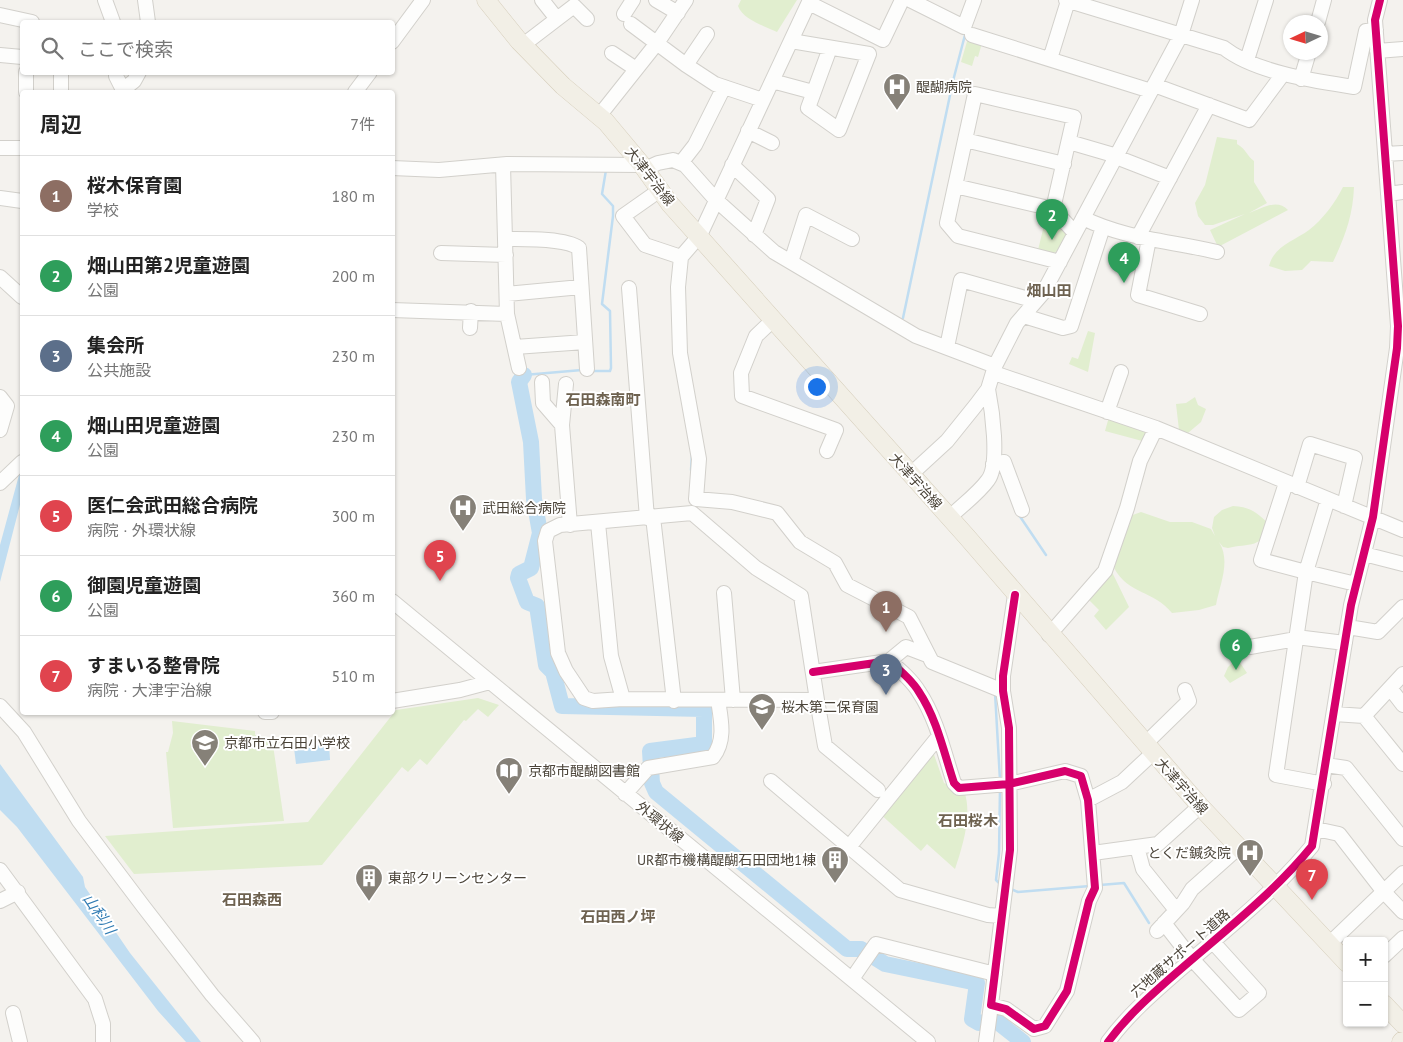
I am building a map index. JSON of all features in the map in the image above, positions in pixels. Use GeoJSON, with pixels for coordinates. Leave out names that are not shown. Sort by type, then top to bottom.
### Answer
{"type":"FeatureCollection","features":[{"type":"Feature","properties":{"kind":"main road","name":"大津宇治線"},"geometry":{"type":"LineString","coordinates":[[486,0],[523,46],[563,86],[599,116],[643,167],[660,190],[949,518],[1149,749],[1238,848],[1343,960]]}},
{"type":"Feature","properties":{"kind":"main road"},"geometry":{"type":"LineString","coordinates":[[1388,1008],[1403,1024]]}},
{"type":"Feature","properties":{"kind":"street"},"geometry":{"type":"LineString","coordinates":[[105,0],[112,20]]}},
{"type":"Feature","properties":{"kind":"street"},"geometry":{"type":"LineString","coordinates":[[145,0],[148,20]]}},
{"type":"Feature","properties":{"kind":"street"},"geometry":{"type":"LineString","coordinates":[[395,38],[423,0]]}},
{"type":"Feature","properties":{"kind":"street"},"geometry":{"type":"LineString","coordinates":[[542,0],[557,19]]}},
{"type":"Feature","properties":{"kind":"street"},"geometry":{"type":"LineString","coordinates":[[633,0],[628,19],[657,43],[715,84],[763,100]]}},
{"type":"Feature","properties":{"kind":"street"},"geometry":{"type":"LineString","coordinates":[[656,0],[678,13]]}},
{"type":"Feature","properties":{"kind":"street"},"geometry":{"type":"LineString","coordinates":[[599,116],[657,43],[686,0]]}},
{"type":"Feature","properties":{"kind":"street"},"geometry":{"type":"LineString","coordinates":[[692,513],[696,499],[699,459],[680,353],[678,287],[681,257],[700,234],[809,2],[883,40],[902,0]]}},
{"type":"Feature","properties":{"kind":"street"},"geometry":{"type":"LineString","coordinates":[[910,0],[964,27],[974,0]]}},
{"type":"Feature","properties":{"kind":"street"},"geometry":{"type":"LineString","coordinates":[[1050,60],[1067,0],[1097,4],[1181,35],[1224,48],[1231,54],[1283,74],[1301,79],[1354,87],[1366,31],[1376,30]]}},
{"type":"Feature","properties":{"kind":"street"},"geometry":{"type":"LineString","coordinates":[[910,475],[947,441],[988,389],[995,369],[1017,324],[1036,301],[1060,262],[1181,35],[1192,0]]}},
{"type":"Feature","properties":{"kind":"street"},"geometry":{"type":"LineString","coordinates":[[1247,60],[1266,0]]}},
{"type":"Feature","properties":{"kind":"street"},"geometry":{"type":"LineString","coordinates":[[1320,15],[1324,0]]}},
{"type":"Feature","properties":{"kind":"street","name":"六地蔵サポート道路"},"geometry":{"type":"LineString","coordinates":[[1108,1042],[1136,1008],[1296,866],[1312,846],[1324,784],[1348,627],[1356,584],[1373,517],[1397,348],[1398,326],[1375,20],[1380,0]]}},
{"type":"Feature","properties":{"kind":"street"},"geometry":{"type":"LineString","coordinates":[[523,46],[574,6],[588,19]]}},
{"type":"Feature","properties":{"kind":"street"},"geometry":{"type":"LineString","coordinates":[[0,15],[20,20]]}},
{"type":"Feature","properties":{"kind":"street"},"geometry":{"type":"LineString","coordinates":[[686,65],[707,34]]}},
{"type":"Feature","properties":{"kind":"street"},"geometry":{"type":"LineString","coordinates":[[972,35],[1050,60],[1209,105],[1249,120],[1283,74]]}},
{"type":"Feature","properties":{"kind":"street"},"geometry":{"type":"LineString","coordinates":[[791,41],[869,54],[839,130],[808,108],[830,48]]}},
{"type":"Feature","properties":{"kind":"street"},"geometry":{"type":"LineString","coordinates":[[1377,51],[1403,49]]}},
{"type":"Feature","properties":{"kind":"street"},"geometry":{"type":"LineString","coordinates":[[612,53],[636,69]]}},
{"type":"Feature","properties":{"kind":"street"},"geometry":{"type":"LineString","coordinates":[[0,55],[20,57]]}},
{"type":"Feature","properties":{"kind":"street"},"geometry":{"type":"LineString","coordinates":[[1301,79],[1307,60]]}},
{"type":"Feature","properties":{"kind":"street"},"geometry":{"type":"LineString","coordinates":[[26,75],[26,90]]}},
{"type":"Feature","properties":{"kind":"street"},"geometry":{"type":"LineString","coordinates":[[61,75],[61,90]]}},
{"type":"Feature","properties":{"kind":"street"},"geometry":{"type":"LineString","coordinates":[[116,75],[123,90]]}},
{"type":"Feature","properties":{"kind":"street"},"geometry":{"type":"LineString","coordinates":[[125,90],[138,75]]}},
{"type":"Feature","properties":{"kind":"street"},"geometry":{"type":"LineString","coordinates":[[356,90],[368,75]]}},
{"type":"Feature","properties":{"kind":"street"},"geometry":{"type":"LineString","coordinates":[[772,81],[814,92]]}},
{"type":"Feature","properties":{"kind":"street"},"geometry":{"type":"LineString","coordinates":[[681,163],[695,145],[724,87]]}},
{"type":"Feature","properties":{"kind":"street"},"geometry":{"type":"LineString","coordinates":[[1054,209],[1074,117],[975,94],[947,223],[958,236],[1060,262]]}},
{"type":"Feature","properties":{"kind":"street"},"geometry":{"type":"LineString","coordinates":[[1200,314],[1138,295],[1144,238],[1170,178],[1209,105]]}},
{"type":"Feature","properties":{"kind":"street"},"geometry":{"type":"LineString","coordinates":[[748,131],[772,143]]}},
{"type":"Feature","properties":{"kind":"street"},"geometry":{"type":"LineString","coordinates":[[965,140],[1064,164]]}},
{"type":"Feature","properties":{"kind":"street"},"geometry":{"type":"LineString","coordinates":[[1068,142],[1116,157],[1170,178]]}},
{"type":"Feature","properties":{"kind":"street"},"geometry":{"type":"LineString","coordinates":[[0,148],[20,148]]}},
{"type":"Feature","properties":{"kind":"street"},"geometry":{"type":"LineString","coordinates":[[1385,154],[1403,153]]}},
{"type":"Feature","properties":{"kind":"street"},"geometry":{"type":"LineString","coordinates":[[395,168],[438,170],[503,165],[643,167],[673,160],[685,165],[716,200],[754,235],[791,262],[916,336],[1107,412],[1156,428],[1403,530]]}},
{"type":"Feature","properties":{"kind":"street"},"geometry":{"type":"LineString","coordinates":[[503,165],[507,239],[507,314],[519,368]]}},
{"type":"Feature","properties":{"kind":"street"},"geometry":{"type":"LineString","coordinates":[[732,165],[768,199],[754,235]]}},
{"type":"Feature","properties":{"kind":"street"},"geometry":{"type":"LineString","coordinates":[[955,186],[1054,209],[1075,233]]}},
{"type":"Feature","properties":{"kind":"street"},"geometry":{"type":"LineString","coordinates":[[660,190],[623,216],[645,244],[681,257]]}},
{"type":"Feature","properties":{"kind":"street"},"geometry":{"type":"LineString","coordinates":[[1388,194],[1403,192]]}},
{"type":"Feature","properties":{"kind":"street"},"geometry":{"type":"LineString","coordinates":[[0,198],[20,201]]}},
{"type":"Feature","properties":{"kind":"street"},"geometry":{"type":"LineString","coordinates":[[791,262],[806,215],[852,239]]}},
{"type":"Feature","properties":{"kind":"street"},"geometry":{"type":"LineString","coordinates":[[1084,218],[1104,228],[1217,252]]}},
{"type":"Feature","properties":{"kind":"street"},"geometry":{"type":"LineString","coordinates":[[1024,316],[1063,328],[1071,326],[1104,228]]}},
{"type":"Feature","properties":{"kind":"street"},"geometry":{"type":"LineString","coordinates":[[507,239],[546,239],[573,244],[579,248],[587,369]]}},
{"type":"Feature","properties":{"kind":"street"},"geometry":{"type":"LineString","coordinates":[[441,253],[506,255]]}},
{"type":"Feature","properties":{"kind":"street"},"geometry":{"type":"LineString","coordinates":[[0,277],[20,295]]}},
{"type":"Feature","properties":{"kind":"street"},"geometry":{"type":"LineString","coordinates":[[947,347],[961,280],[1036,301]]}},
{"type":"Feature","properties":{"kind":"street"},"geometry":{"type":"LineString","coordinates":[[507,294],[581,286]]}},
{"type":"Feature","properties":{"kind":"street"},"geometry":{"type":"LineString","coordinates":[[629,288],[650,518],[674,701]]}},
{"type":"Feature","properties":{"kind":"street"},"geometry":{"type":"LineString","coordinates":[[395,310],[471,311],[507,314]]}},
{"type":"Feature","properties":{"kind":"street"},"geometry":{"type":"LineString","coordinates":[[470,328],[471,311]]}},
{"type":"Feature","properties":{"kind":"street"},"geometry":{"type":"LineString","coordinates":[[773,320],[756,336],[741,373],[742,396],[836,430],[828,451]]}},
{"type":"Feature","properties":{"kind":"street"},"geometry":{"type":"LineString","coordinates":[[515,347],[585,342]]}},
{"type":"Feature","properties":{"kind":"street"},"geometry":{"type":"LineString","coordinates":[[1107,412],[1121,372]]}},
{"type":"Feature","properties":{"kind":"street"},"geometry":{"type":"LineString","coordinates":[[542,382],[543,403],[562,425]]}},
{"type":"Feature","properties":{"kind":"street"},"geometry":{"type":"LineString","coordinates":[[566,384],[562,425],[570,524]]}},
{"type":"Feature","properties":{"kind":"street"},"geometry":{"type":"LineString","coordinates":[[988,389],[997,463],[1022,510]]}},
{"type":"Feature","properties":{"kind":"street"},"geometry":{"type":"LineString","coordinates":[[0,397],[6,406],[0,430]]}},
{"type":"Feature","properties":{"kind":"street"},"geometry":{"type":"LineString","coordinates":[[1049,634],[1105,571],[1128,508],[1140,461],[1156,428]]}},
{"type":"Feature","properties":{"kind":"street"},"geometry":{"type":"LineString","coordinates":[[1344,506],[1355,458],[1310,444],[1291,485],[1261,560],[1356,584]]}},
{"type":"Feature","properties":{"kind":"street"},"geometry":{"type":"LineString","coordinates":[[949,518],[989,480],[997,463]]}},
{"type":"Feature","properties":{"kind":"street"},"geometry":{"type":"LineString","coordinates":[[4,480],[20,464]]}},
{"type":"Feature","properties":{"kind":"street"},"geometry":{"type":"LineString","coordinates":[[696,499],[732,502],[777,513],[800,542],[834,563],[848,585],[909,617],[932,662],[1003,690]]}},
{"type":"Feature","properties":{"kind":"street"},"geometry":{"type":"LineString","coordinates":[[1324,784],[1276,775],[1306,572],[1328,499]]}},
{"type":"Feature","properties":{"kind":"street"},"geometry":{"type":"LineString","coordinates":[[817,700],[674,701],[623,699],[593,701],[584,698],[566,671],[558,653],[545,541],[548,531],[560,525],[692,513],[749,562],[801,596],[825,746],[878,790]]}},
{"type":"Feature","properties":{"kind":"street"},"geometry":{"type":"LineString","coordinates":[[598,523],[612,656],[623,699]]}},
{"type":"Feature","properties":{"kind":"street"},"geometry":{"type":"LineString","coordinates":[[1364,554],[1403,564]]}},
{"type":"Feature","properties":{"kind":"street"},"geometry":{"type":"LineString","coordinates":[[724,593],[733,700]]}},
{"type":"Feature","properties":{"kind":"street"},"geometry":{"type":"LineString","coordinates":[[986,1042],[1010,850],[1009,728],[1003,690],[1006,652],[1015,595]]}},
{"type":"Feature","properties":{"kind":"street","name":"外環状線"},"geometry":{"type":"LineString","coordinates":[[395,603],[928,1042]]}},
{"type":"Feature","properties":{"kind":"street"},"geometry":{"type":"LineString","coordinates":[[1348,627],[1378,632],[1401,614]]}},
{"type":"Feature","properties":{"kind":"street"},"geometry":{"type":"LineString","coordinates":[[1250,647],[1296,638],[1345,644]]}},
{"type":"Feature","properties":{"kind":"street"},"geometry":{"type":"LineString","coordinates":[[813,672],[889,661],[906,647],[927,655]]}},
{"type":"Feature","properties":{"kind":"street"},"geometry":{"type":"LineString","coordinates":[[889,661],[918,690],[930,710],[954,783],[959,788],[1009,784],[1065,772],[1081,776],[1088,800],[1095,888],[1089,901],[1067,991],[1045,1026],[1034,1029],[1006,1010],[989,1016]]}},
{"type":"Feature","properties":{"kind":"street"},"geometry":{"type":"LineString","coordinates":[[1364,716],[1403,674]]}},
{"type":"Feature","properties":{"kind":"street"},"geometry":{"type":"LineString","coordinates":[[395,701],[460,690],[490,682]]}},
{"type":"Feature","properties":{"kind":"street"},"geometry":{"type":"LineString","coordinates":[[1390,688],[1403,705]]}},
{"type":"Feature","properties":{"kind":"street"},"geometry":{"type":"LineString","coordinates":[[1088,800],[1122,782],[1189,701],[1185,690]]}},
{"type":"Feature","properties":{"kind":"street"},"geometry":{"type":"LineString","coordinates":[[626,794],[651,768],[713,757],[720,748],[722,727],[718,700]]}},
{"type":"Feature","properties":{"kind":"street"},"geometry":{"type":"LineString","coordinates":[[0,706],[24,732],[84,828],[212,995],[253,1042]]}},
{"type":"Feature","properties":{"kind":"street"},"geometry":{"type":"LineString","coordinates":[[1334,714],[1364,716],[1398,750],[1403,764]]}},
{"type":"Feature","properties":{"kind":"street"},"geometry":{"type":"LineString","coordinates":[[850,847],[939,736]]}},
{"type":"Feature","properties":{"kind":"street"},"geometry":{"type":"LineString","coordinates":[[1326,765],[1346,768],[1403,839]]}},
{"type":"Feature","properties":{"kind":"street"},"geometry":{"type":"LineString","coordinates":[[771,781],[900,890],[988,915],[1001,916]]}},
{"type":"Feature","properties":{"kind":"street"},"geometry":{"type":"LineString","coordinates":[[1093,853],[1158,844],[1200,806]]}},
{"type":"Feature","properties":{"kind":"street"},"geometry":{"type":"LineString","coordinates":[[1316,830],[1339,834],[1384,892],[1403,912]]}},
{"type":"Feature","properties":{"kind":"street"},"geometry":{"type":"LineString","coordinates":[[1137,847],[1143,869],[1176,910]]}},
{"type":"Feature","properties":{"kind":"street"},"geometry":{"type":"LineString","coordinates":[[1212,940],[1259,993],[1239,1010],[1160,927],[1183,904],[1192,889],[1238,848]]}},
{"type":"Feature","properties":{"kind":"street"},"geometry":{"type":"LineString","coordinates":[[0,870],[95,999],[103,1024],[104,1042]]}},
{"type":"Feature","properties":{"kind":"street"},"geometry":{"type":"LineString","coordinates":[[1329,944],[1403,872]]}},
{"type":"Feature","properties":{"kind":"street"},"geometry":{"type":"LineString","coordinates":[[0,901],[18,892]]}},
{"type":"Feature","properties":{"kind":"street"},"geometry":{"type":"LineString","coordinates":[[1388,952],[1403,938]]}},
{"type":"Feature","properties":{"kind":"street"},"geometry":{"type":"LineString","coordinates":[[852,978],[876,944],[995,974]]}},
{"type":"Feature","properties":{"kind":"street"},"geometry":{"type":"LineString","coordinates":[[13,1014],[20,1042]]}},
{"type":"Feature","properties":{"kind":"green space"},"geometry":{"type":"Polygon","coordinates":[[[741,0],[797,0],[777,32],[745,15],[738,6],[741,0]]]}},
{"type":"Feature","properties":{"kind":"green space"},"geometry":{"type":"Polygon","coordinates":[[[968,38],[982,43],[978,57],[975,56],[972,66],[961,62],[968,38]]]}},
{"type":"Feature","properties":{"kind":"green space"},"geometry":{"type":"Polygon","coordinates":[[[1217,137],[1237,140],[1237,144],[1254,161],[1254,182],[1267,203],[1249,213],[1274,205],[1279,205],[1288,210],[1218,247],[1210,230],[1245,214],[1213,225],[1205,225],[1198,216],[1195,203],[1205,185],[1217,137]]]}},
{"type":"Feature","properties":{"kind":"green space"},"geometry":{"type":"Polygon","coordinates":[[[1343,187],[1354,187],[1352,207],[1348,226],[1333,262],[1311,261],[1302,270],[1285,271],[1269,266],[1275,253],[1309,230],[1324,216],[1343,187]]]}},
{"type":"Feature","properties":{"kind":"green space"},"geometry":{"type":"Polygon","coordinates":[[[1047,213],[1055,217],[1068,232],[1059,249],[1053,254],[1038,250],[1047,213]]]}},
{"type":"Feature","properties":{"kind":"green space"},"geometry":{"type":"Polygon","coordinates":[[[1088,331],[1095,333],[1088,372],[1069,364],[1072,357],[1078,359],[1088,331]]]}},
{"type":"Feature","properties":{"kind":"green space"},"geometry":{"type":"Polygon","coordinates":[[[1195,397],[1198,405],[1206,409],[1201,422],[1188,433],[1179,430],[1176,404],[1186,403],[1195,397]]]}},
{"type":"Feature","properties":{"kind":"green space"},"geometry":{"type":"Polygon","coordinates":[[[1109,417],[1152,432],[1146,442],[1105,431],[1109,417]]]}},
{"type":"Feature","properties":{"kind":"green space"},"geometry":{"type":"Polygon","coordinates":[[[1233,506],[1252,511],[1268,523],[1263,537],[1254,543],[1228,548],[1223,547],[1219,542],[1224,557],[1224,565],[1216,605],[1199,610],[1172,613],[1157,600],[1127,583],[1114,568],[1130,516],[1141,512],[1170,522],[1192,522],[1211,529],[1215,536],[1212,528],[1214,517],[1222,510],[1233,506]]]}},
{"type":"Feature","properties":{"kind":"green space"},"geometry":{"type":"Polygon","coordinates":[[[1111,570],[1129,607],[1106,630],[1094,616],[1099,610],[1088,599],[1111,570]]]}},
{"type":"Feature","properties":{"kind":"green space"},"geometry":{"type":"Polygon","coordinates":[[[1237,658],[1247,673],[1230,683],[1224,676],[1228,667],[1237,658]]]}},
{"type":"Feature","properties":{"kind":"green space"},"geometry":{"type":"Polygon","coordinates":[[[478,698],[499,705],[488,717],[478,709],[466,721],[464,720],[427,765],[420,759],[408,772],[402,767],[322,865],[134,874],[105,836],[308,822],[392,715],[395,715],[396,710],[478,698]]]}},
{"type":"Feature","properties":{"kind":"green space"},"geometry":{"type":"Polygon","coordinates":[[[172,721],[255,731],[255,735],[272,738],[284,821],[173,828],[166,752],[168,752],[173,733],[172,721]]]}},
{"type":"Feature","properties":{"kind":"green space"},"geometry":{"type":"Polygon","coordinates":[[[931,746],[944,783],[964,791],[966,800],[966,831],[955,869],[927,844],[921,851],[877,811],[931,746]]]}},
{"type":"Feature","properties":{"kind":"water"},"geometry":{"type":"Polygon","coordinates":[[[20,471],[20,505],[0,582],[0,545],[20,471]]]}},
{"type":"Feature","properties":{"kind":"water"},"geometry":{"type":"Polygon","coordinates":[[[329,744],[330,760],[296,764],[294,748],[329,744]]]}},
{"type":"Feature","properties":{"kind":"water","name":"山科川"},"geometry":{"type":"Polygon","coordinates":[[[0,764],[83,877],[85,887],[130,953],[201,1042],[186,1042],[158,1011],[17,827],[0,810],[0,764]]]}},
{"type":"Feature","properties":{"kind":"waterway"},"geometry":{"type":"LineString","coordinates":[[903,318],[953,81],[966,31]]}},
{"type":"Feature","properties":{"kind":"waterway"},"geometry":{"type":"LineString","coordinates":[[592,371],[610,371],[611,368],[610,311],[602,304],[613,216],[613,206],[602,194],[606,170]]}},
{"type":"Feature","properties":{"kind":"waterway"},"geometry":{"type":"LineString","coordinates":[[524,375],[582,370]]}},
{"type":"Feature","properties":{"kind":"waterway"},"geometry":{"type":"LineString","coordinates":[[524,375],[519,382],[531,442],[534,499],[540,533],[531,568],[519,574],[518,578],[527,602],[537,606],[546,665],[553,672],[562,706],[704,709],[704,744],[650,751],[652,783],[656,792],[847,949],[861,949],[885,964],[977,983],[972,1019],[979,1023],[995,1020],[1023,1042]]}},
{"type":"Feature","properties":{"kind":"waterway"},"geometry":{"type":"LineString","coordinates":[[691,470],[692,455]]}},
{"type":"Feature","properties":{"kind":"waterway"},"geometry":{"type":"LineString","coordinates":[[1019,515],[1046,555]]}},
{"type":"Feature","properties":{"kind":"waterway"},"geometry":{"type":"LineString","coordinates":[[995,693],[1000,780]]}},
{"type":"Feature","properties":{"kind":"waterway"},"geometry":{"type":"LineString","coordinates":[[1000,788],[999,853],[996,880],[1001,885]]}},
{"type":"Feature","properties":{"kind":"waterway"},"geometry":{"type":"LineString","coordinates":[[1100,885],[1124,883],[1149,923]]}},
{"type":"Feature","properties":{"kind":"waterway"},"geometry":{"type":"LineString","coordinates":[[1011,889],[1018,892],[1090,886]]}},
{"type":"Feature","properties":{"kind":"cycle path"},"geometry":{"type":"LineString","coordinates":[[1108,1042],[1140,1006],[1264,897],[1312,846],[1351,605],[1373,517],[1397,348],[1398,326],[1375,20],[1380,0]]}},
{"type":"Feature","properties":{"kind":"cycle path"},"geometry":{"type":"LineString","coordinates":[[813,672],[889,661],[913,683],[925,702],[940,736],[954,783],[959,788],[1009,784],[1065,771],[1081,776],[1088,800],[1095,888],[1089,901],[1067,991],[1045,1026],[1034,1029],[1006,1009],[991,1005],[1010,850],[1009,728],[1003,691],[1003,676],[1015,595]]}},
{"type":"Feature","properties":{"kind":"place","name":"醍醐病院"},"geometry":{"type":"Point","coordinates":[897,111]}},
{"type":"Feature","properties":{"kind":"place","name":"畑山田第2児童遊園"},"geometry":{"type":"Point","coordinates":[1052,240]}},
{"type":"Feature","properties":{"kind":"place","name":"畑山田児童遊園"},"geometry":{"type":"Point","coordinates":[1124,283]}},
{"type":"Feature","properties":{"kind":"place","name":"武田総合病院"},"geometry":{"type":"Point","coordinates":[463,532]}},
{"type":"Feature","properties":{"kind":"place","name":"医仁会武田総合病院"},"geometry":{"type":"Point","coordinates":[440,581]}},
{"type":"Feature","properties":{"kind":"place","name":"桜木保育園"},"geometry":{"type":"Point","coordinates":[886,632]}},
{"type":"Feature","properties":{"kind":"place","name":"御園児童遊園"},"geometry":{"type":"Point","coordinates":[1236,670]}},
{"type":"Feature","properties":{"kind":"place","name":"集会所"},"geometry":{"type":"Point","coordinates":[886,695]}},
{"type":"Feature","properties":{"kind":"place","name":"桜木第二保育園"},"geometry":{"type":"Point","coordinates":[762,731]}},
{"type":"Feature","properties":{"kind":"place","name":"京都市立石田小学校"},"geometry":{"type":"Point","coordinates":[205,767]}},
{"type":"Feature","properties":{"kind":"place","name":"京都市醍醐図書館"},"geometry":{"type":"Point","coordinates":[509,795]}},
{"type":"Feature","properties":{"kind":"place","name":"とくだ鍼灸院"},"geometry":{"type":"Point","coordinates":[1250,877]}},
{"type":"Feature","properties":{"kind":"place","name":"UR都市機構醍醐石田団地1棟"},"geometry":{"type":"Point","coordinates":[835,884]}},
{"type":"Feature","properties":{"kind":"place","name":"すまいる整骨院"},"geometry":{"type":"Point","coordinates":[1312,900]}},
{"type":"Feature","properties":{"kind":"place","name":"東部クリーンセンター"},"geometry":{"type":"Point","coordinates":[369,902]}},
{"type":"Feature","properties":{"kind":"district","name":"畑山田"},"geometry":{"type":"Point","coordinates":[1049,291]}},
{"type":"Feature","properties":{"kind":"district","name":"石田森南町"},"geometry":{"type":"Point","coordinates":[603,400]}},
{"type":"Feature","properties":{"kind":"district","name":"石田桜木"},"geometry":{"type":"Point","coordinates":[968,821]}},
{"type":"Feature","properties":{"kind":"district","name":"石田森西"},"geometry":{"type":"Point","coordinates":[252,900]}},
{"type":"Feature","properties":{"kind":"district","name":"石田西ノ坪"},"geometry":{"type":"Point","coordinates":[618,917]}}]}
